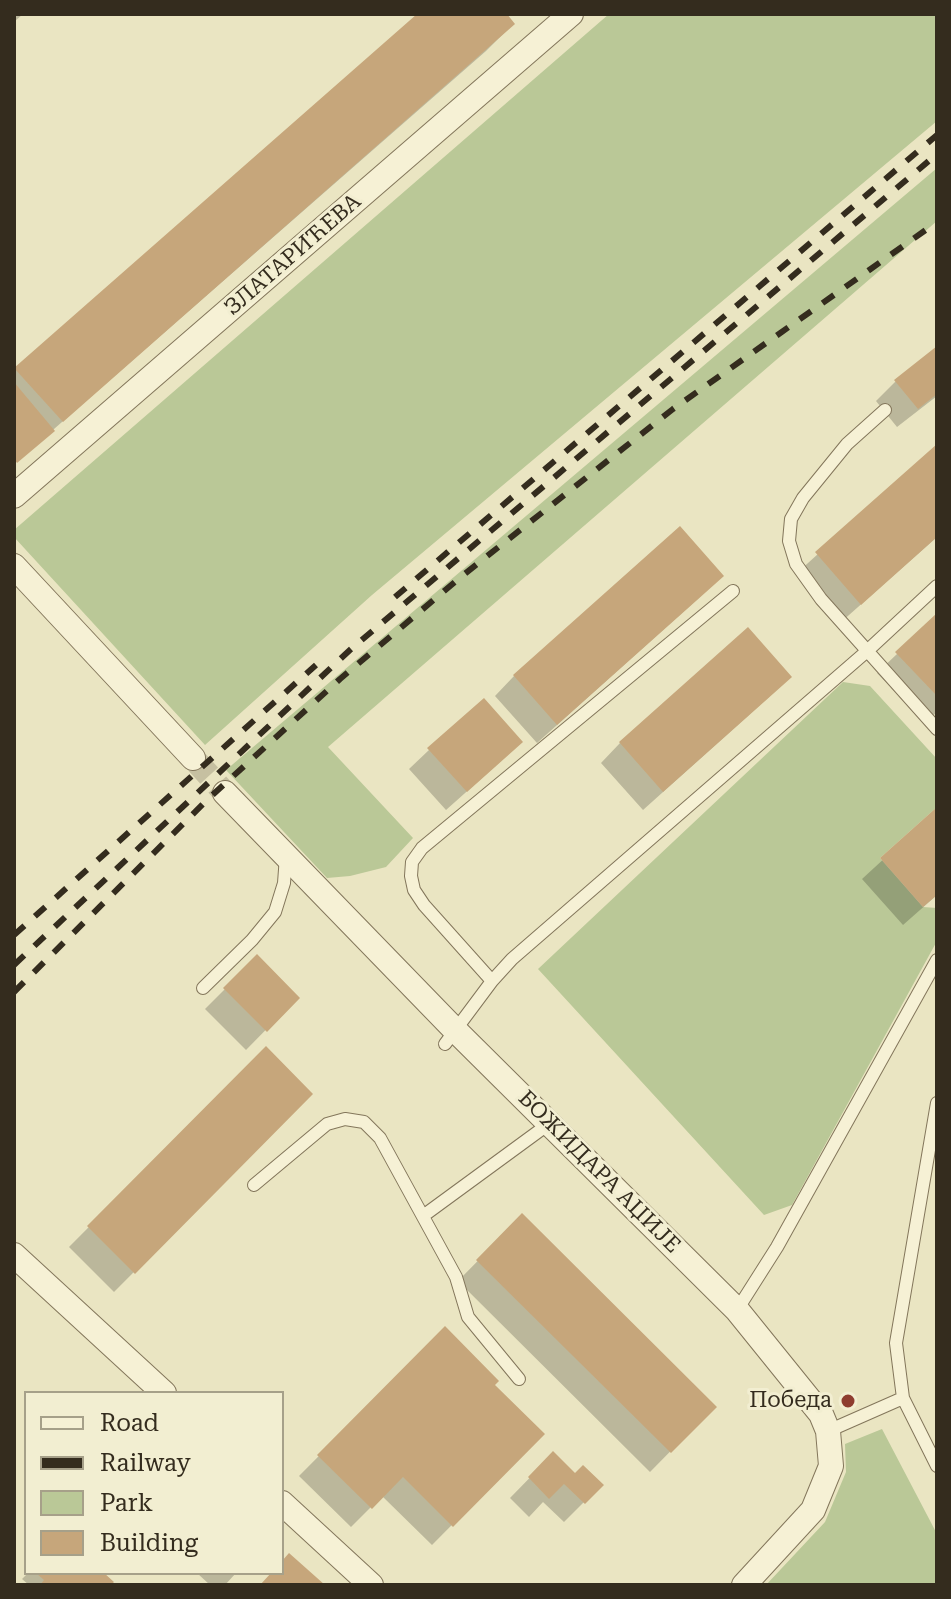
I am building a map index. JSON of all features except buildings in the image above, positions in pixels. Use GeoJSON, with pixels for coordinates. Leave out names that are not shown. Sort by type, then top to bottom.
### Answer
{"type":"FeatureCollection","features":[{"type":"Feature","properties":{"kind":"street","name":"ЗЛАТАРИЋЕВА"},"geometry":{"type":"LineString","coordinates":[[14,496],[571,14]]}},
{"type":"Feature","properties":{"kind":"street"},"geometry":{"type":"LineString","coordinates":[[14,566],[193,758]]}},
{"type":"Feature","properties":{"kind":"street","name":"БОЖИДАРА АЏИЈЕ"},"geometry":{"type":"LineString","coordinates":[[225,793],[451,1037],[550,1123],[737,1310],[821,1414],[828,1431],[831,1466],[813,1510],[744,1585]]}},
{"type":"Feature","properties":{"kind":"street"},"geometry":{"type":"LineString","coordinates":[[16,1260],[162,1391]]}},
{"type":"Feature","properties":{"kind":"street"},"geometry":{"type":"LineString","coordinates":[[284,1505],[371,1585]]}},
{"type":"Feature","properties":{"kind":"lane"},"geometry":{"type":"LineString","coordinates":[[885,410],[847,444],[803,498],[791,519],[789,541],[796,564],[821,599],[937,729]]}},
{"type":"Feature","properties":{"kind":"lane"},"geometry":{"type":"LineString","coordinates":[[451,1037],[512,959],[866,652],[937,586]]}},
{"type":"Feature","properties":{"kind":"lane"},"geometry":{"type":"LineString","coordinates":[[492,981],[424,905],[414,890],[412,862],[422,848],[733,591]]}},
{"type":"Feature","properties":{"kind":"lane"},"geometry":{"type":"LineString","coordinates":[[203,988],[252,940],[275,912],[284,883],[286,856]]}},
{"type":"Feature","properties":{"kind":"lane"},"geometry":{"type":"LineString","coordinates":[[737,1310],[777,1247],[937,960]]}},
{"type":"Feature","properties":{"kind":"lane"},"geometry":{"type":"LineString","coordinates":[[937,1103],[896,1343],[903,1398],[937,1466]]}},
{"type":"Feature","properties":{"kind":"lane"},"geometry":{"type":"LineString","coordinates":[[254,1185],[327,1124],[345,1119],[364,1122],[380,1138],[456,1277],[468,1317],[519,1379]]}},
{"type":"Feature","properties":{"kind":"lane"},"geometry":{"type":"LineString","coordinates":[[423,1216],[550,1123]]}},
{"type":"Feature","properties":{"kind":"lane"},"geometry":{"type":"LineString","coordinates":[[828,1431],[903,1398]]}},
{"type":"Feature","properties":{"kind":"green space"},"geometry":{"type":"Polygon","coordinates":[[[609,14],[937,14],[937,121],[372,595],[205,745],[14,537],[14,530],[609,14]]]}},
{"type":"Feature","properties":{"kind":"green space"},"geometry":{"type":"Polygon","coordinates":[[[937,168],[937,221],[328,747],[413,838],[386,867],[327,878],[226,770],[937,168]]]}},
{"type":"Feature","properties":{"kind":"green space"},"geometry":{"type":"Polygon","coordinates":[[[843,682],[870,686],[937,759],[937,807],[880,858],[923,907],[937,908],[937,941],[792,1205],[764,1215],[538,969],[843,682]]]}},
{"type":"Feature","properties":{"kind":"green space"},"geometry":{"type":"Polygon","coordinates":[[[882,1429],[937,1534],[937,1585],[766,1585],[825,1522],[846,1472],[845,1444],[882,1429]]]}},
{"type":"Feature","properties":{"kind":"tunnel"},"geometry":{"type":"LineString","coordinates":[[193,758],[225,793]]}},
{"type":"Feature","properties":{"kind":"railway"},"geometry":{"type":"LineString","coordinates":[[395,597],[937,135]]}},
{"type":"Feature","properties":{"kind":"railway"},"geometry":{"type":"LineString","coordinates":[[14,965],[351,649],[937,154]]}},
{"type":"Feature","properties":{"kind":"railway"},"geometry":{"type":"LineString","coordinates":[[14,992],[208,799],[340,679],[462,576],[673,409],[937,222]]}},
{"type":"Feature","properties":{"kind":"railway"},"geometry":{"type":"LineString","coordinates":[[14,935],[316,665]]}},
{"type":"Feature","properties":{"kind":"place","name":"Победа"},"geometry":{"type":"Point","coordinates":[848,1401]}}]}
